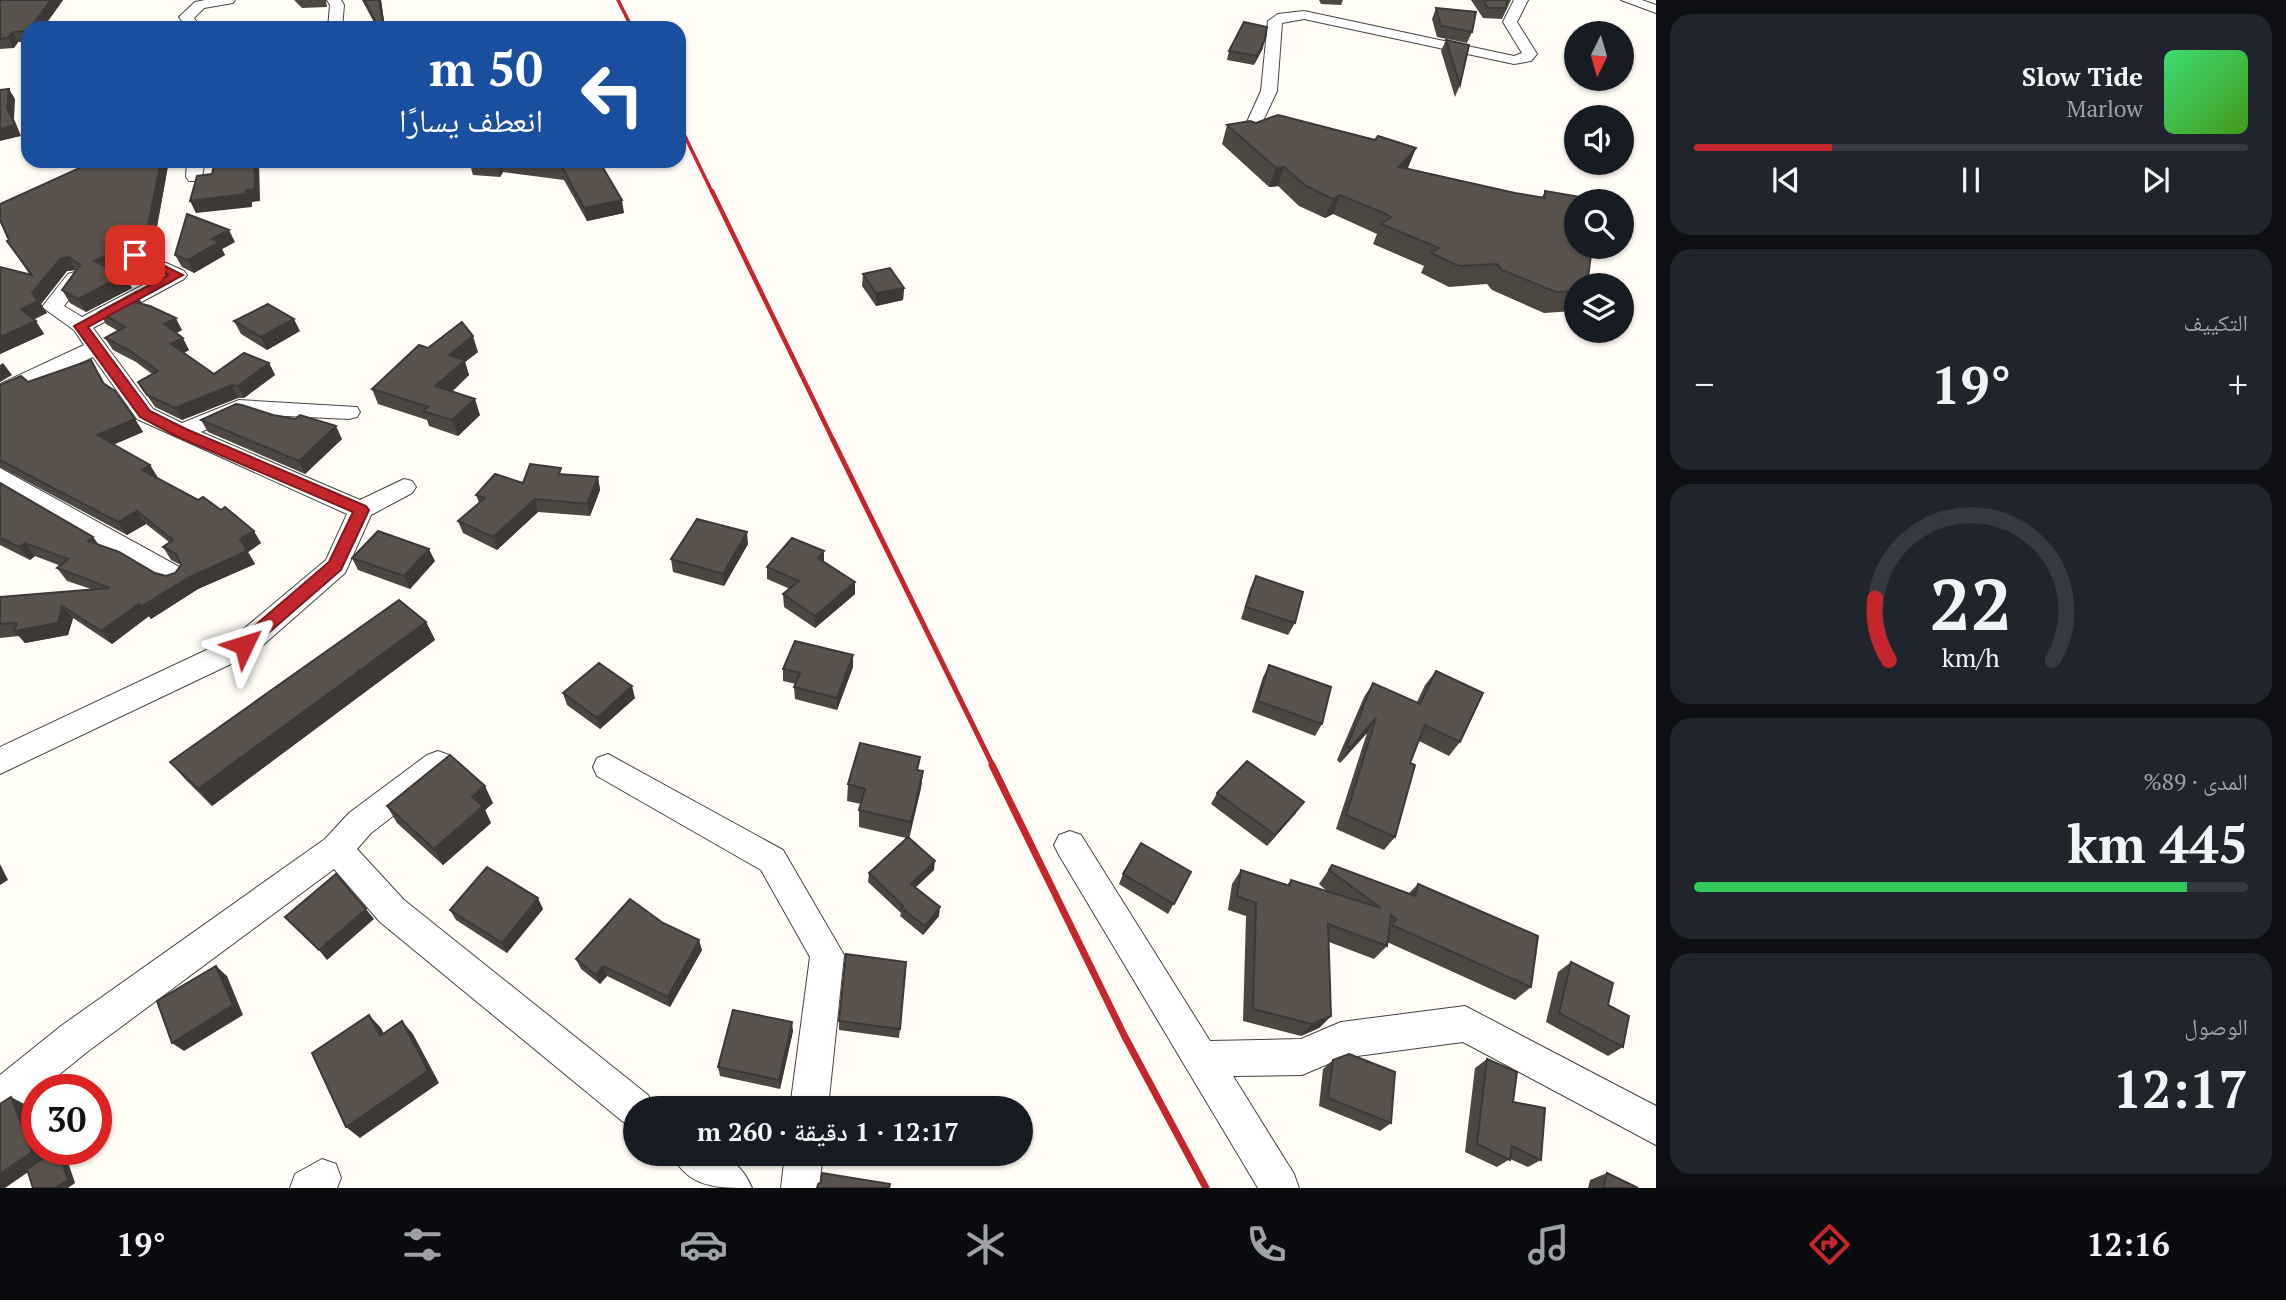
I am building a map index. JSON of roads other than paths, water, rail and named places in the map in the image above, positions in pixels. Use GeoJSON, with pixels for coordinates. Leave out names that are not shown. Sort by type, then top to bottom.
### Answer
{"type":"FeatureCollection","features":[{"type":"Feature","properties":{"kind":"street"},"geometry":{"type":"LineString","coordinates":[[189,21],[186,17],[200,5],[228,0]]}},
{"type":"Feature","properties":{"kind":"street"},"geometry":{"type":"LineString","coordinates":[[334,0],[337,5],[336,21]]}},
{"type":"Feature","properties":{"kind":"street"},"geometry":{"type":"LineString","coordinates":[[1249,135],[1269,91],[1275,21],[1295,15],[1339,21],[1514,60],[1526,58],[1530,54],[1510,22],[1521,0]]}},
{"type":"Feature","properties":{"kind":"street"},"geometry":{"type":"LineString","coordinates":[[1628,0],[1656,9]]}},
{"type":"Feature","properties":{"kind":"street"},"geometry":{"type":"LineString","coordinates":[[80,326],[177,275],[135,255]]}},
{"type":"Feature","properties":{"kind":"street"},"geometry":{"type":"LineString","coordinates":[[75,278],[52,307],[80,326],[145,414],[361,510]]}},
{"type":"Feature","properties":{"kind":"street"},"geometry":{"type":"LineString","coordinates":[[0,392],[95,348]]}},
{"type":"Feature","properties":{"kind":"street"},"geometry":{"type":"LineString","coordinates":[[181,432],[239,407],[349,412]]}},
{"type":"Feature","properties":{"kind":"street"},"geometry":{"type":"LineString","coordinates":[[0,476],[174,576]]}},
{"type":"Feature","properties":{"kind":"street"},"geometry":{"type":"LineString","coordinates":[[0,761],[244,645],[336,566],[361,510],[404,487]]}},
{"type":"Feature","properties":{"kind":"street"},"geometry":{"type":"LineString","coordinates":[[0,1099],[74,1039],[336,849],[360,823],[438,764]]}},
{"type":"Feature","properties":{"kind":"street"},"geometry":{"type":"LineString","coordinates":[[608,767],[772,860],[827,955],[810,1096]]}},
{"type":"Feature","properties":{"kind":"street"},"geometry":{"type":"LineString","coordinates":[[1070,845],[1280,1188]]}},
{"type":"Feature","properties":{"kind":"street"},"geometry":{"type":"LineString","coordinates":[[1200,1059],[1302,1057],[1341,1040],[1465,1024],[1656,1126]]}},
{"type":"Feature","properties":{"kind":"street"},"geometry":{"type":"LineString","coordinates":[[706,1166],[733,1188]]}},
{"type":"Feature","properties":{"kind":"street"},"geometry":{"type":"LineString","coordinates":[[800,1188],[803,1166]]}},
{"type":"Feature","properties":{"kind":"lane"},"geometry":{"type":"LineString","coordinates":[[336,849],[392,911],[623,1098]]}},
{"type":"Feature","properties":{"kind":"railway"},"geometry":{"type":"LineString","coordinates":[[618,0],[628,21]]}},
{"type":"Feature","properties":{"kind":"railway"},"geometry":{"type":"LineString","coordinates":[[686,138],[712,192]]}},
{"type":"Feature","properties":{"kind":"railway"},"geometry":{"type":"LineString","coordinates":[[712,191],[834,442]]}},
{"type":"Feature","properties":{"kind":"railway"},"geometry":{"type":"LineString","coordinates":[[833,440],[993,766]]}},
{"type":"Feature","properties":{"kind":"railway"},"geometry":{"type":"LineString","coordinates":[[992,765],[1125,1037],[1206,1188]]}}]}
